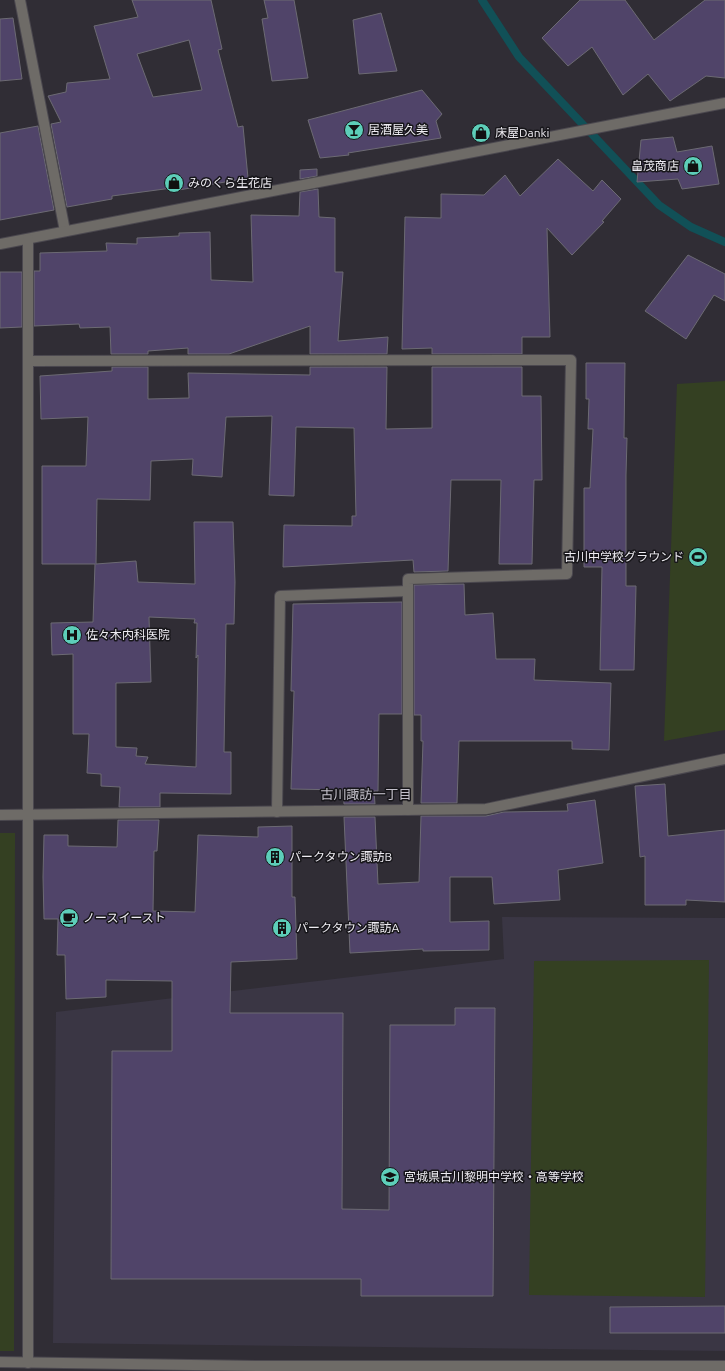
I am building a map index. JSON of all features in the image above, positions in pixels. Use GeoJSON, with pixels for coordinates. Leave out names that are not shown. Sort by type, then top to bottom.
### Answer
{"type":"FeatureCollection","features":[{"type":"Feature","properties":{"kind":"street"},"geometry":{"type":"LineString","coordinates":[[20,0],[65,232]]}},
{"type":"Feature","properties":{"kind":"street"},"geometry":{"type":"LineString","coordinates":[[0,244],[725,103]]}},
{"type":"Feature","properties":{"kind":"street"},"geometry":{"type":"LineString","coordinates":[[28,239],[28,1363]]}},
{"type":"Feature","properties":{"kind":"street"},"geometry":{"type":"LineString","coordinates":[[29,360],[571,360],[567,574],[408,579],[408,810]]}},
{"type":"Feature","properties":{"kind":"street"},"geometry":{"type":"LineString","coordinates":[[277,812],[280,596],[408,591]]}},
{"type":"Feature","properties":{"kind":"street"},"geometry":{"type":"LineString","coordinates":[[0,815],[486,809],[725,760]]}},
{"type":"Feature","properties":{"kind":"street"},"geometry":{"type":"LineString","coordinates":[[0,1362],[259,1368],[481,1369],[725,1366]]}},
{"type":"Feature","properties":{"kind":"shaded area","name":"宮城県古川黎明中学校・高等学校"},"geometry":{"type":"Polygon","coordinates":[[[502,917],[725,918],[725,1351],[53,1343],[56,1012],[504,959],[502,917]]]}},
{"type":"Feature","properties":{"kind":"green space","name":"古川中学校グラウンド"},"geometry":{"type":"Polygon","coordinates":[[[725,381],[725,730],[664,741],[677,384],[725,381]]]}},
{"type":"Feature","properties":{"kind":"green space"},"geometry":{"type":"Polygon","coordinates":[[[0,833],[15,833],[14,1351],[0,1351],[0,833]]]}},
{"type":"Feature","properties":{"kind":"green space"},"geometry":{"type":"Polygon","coordinates":[[[709,960],[705,1297],[529,1295],[534,961],[709,960]]]}},
{"type":"Feature","properties":{"kind":"building"},"geometry":{"type":"Polygon","coordinates":[[[132,0],[211,0],[222,49],[218,50],[238,127],[243,126],[248,178],[173,191],[172,188],[112,196],[112,199],[67,207],[51,124],[61,122],[48,96],[66,92],[67,83],[110,79],[94,26],[138,17],[132,0]],[[189,40],[137,54],[153,97],[202,90],[189,40]]]}},
{"type":"Feature","properties":{"kind":"building"},"geometry":{"type":"Polygon","coordinates":[[[264,0],[294,0],[308,78],[272,81],[262,19],[268,18],[264,0]]]}},
{"type":"Feature","properties":{"kind":"building"},"geometry":{"type":"Polygon","coordinates":[[[580,0],[625,0],[654,40],[705,0],[725,0],[725,78],[706,76],[670,101],[648,74],[623,95],[592,47],[568,66],[542,38],[580,0]]]}},
{"type":"Feature","properties":{"kind":"building"},"geometry":{"type":"Polygon","coordinates":[[[381,13],[397,71],[359,74],[353,20],[381,13]]]}},
{"type":"Feature","properties":{"kind":"building"},"geometry":{"type":"Polygon","coordinates":[[[13,18],[22,79],[0,81],[0,19],[13,18]]]}},
{"type":"Feature","properties":{"kind":"building"},"geometry":{"type":"Polygon","coordinates":[[[422,90],[442,114],[436,121],[441,138],[348,153],[349,155],[320,158],[308,120],[422,90]]]}},
{"type":"Feature","properties":{"kind":"building"},"geometry":{"type":"Polygon","coordinates":[[[38,126],[54,210],[0,220],[0,133],[38,126]]]}},
{"type":"Feature","properties":{"kind":"building"},"geometry":{"type":"Polygon","coordinates":[[[673,137],[677,152],[712,146],[719,184],[682,189],[678,179],[637,182],[641,140],[673,137]]]}},
{"type":"Feature","properties":{"kind":"building"},"geometry":{"type":"Polygon","coordinates":[[[558,159],[593,191],[602,180],[621,199],[602,221],[604,222],[572,255],[547,228],[550,337],[522,337],[522,354],[432,354],[432,348],[402,349],[405,217],[441,218],[441,194],[484,195],[505,175],[520,196],[558,159]]]}},
{"type":"Feature","properties":{"kind":"building"},"geometry":{"type":"Polygon","coordinates":[[[317,169],[317,176],[300,179],[300,170],[317,169]]]}},
{"type":"Feature","properties":{"kind":"building"},"geometry":{"type":"Polygon","coordinates":[[[318,189],[319,217],[335,218],[335,272],[343,272],[338,341],[388,337],[387,354],[310,354],[310,326],[229,354],[188,354],[188,348],[148,351],[148,354],[111,354],[110,327],[80,328],[79,324],[34,326],[34,271],[40,271],[40,253],[107,251],[106,243],[137,244],[137,238],[179,236],[179,233],[210,232],[211,280],[253,282],[251,215],[299,216],[300,192],[318,189]]]}},
{"type":"Feature","properties":{"kind":"building"},"geometry":{"type":"Polygon","coordinates":[[[688,255],[725,274],[725,301],[714,295],[686,339],[645,311],[688,255]]]}},
{"type":"Feature","properties":{"kind":"building"},"geometry":{"type":"Polygon","coordinates":[[[0,272],[22,272],[22,327],[0,328],[0,272]]]}},
{"type":"Feature","properties":{"kind":"building"},"geometry":{"type":"Polygon","coordinates":[[[586,363],[625,363],[624,438],[627,438],[626,586],[636,586],[634,670],[600,670],[602,567],[584,567],[584,488],[590,488],[593,429],[588,429],[589,399],[586,399],[586,363]]]}},
{"type":"Feature","properties":{"kind":"building"},"geometry":{"type":"Polygon","coordinates":[[[112,367],[148,367],[148,399],[189,398],[188,373],[310,375],[310,367],[387,367],[386,429],[432,428],[432,367],[522,367],[522,396],[541,396],[542,480],[534,480],[532,564],[499,564],[501,480],[451,480],[448,571],[414,572],[413,560],[283,567],[284,525],[352,526],[352,516],[356,516],[354,428],[296,427],[294,496],[269,495],[272,416],[226,417],[222,477],[192,475],[193,459],[151,461],[150,500],[97,499],[96,564],[136,561],[138,582],[195,584],[194,522],[233,522],[235,582],[234,624],[226,624],[224,752],[231,752],[231,794],[160,793],[160,807],[119,807],[120,787],[101,786],[101,774],[87,773],[89,734],[73,734],[73,654],[52,655],[51,623],[93,622],[95,564],[42,564],[42,466],[86,466],[88,417],[41,419],[40,376],[112,371],[112,367]],[[149,617],[151,682],[116,683],[116,747],[137,748],[136,756],[148,757],[145,764],[196,767],[198,655],[196,658],[197,623],[194,623],[195,619],[149,617]]]}},
{"type":"Feature","properties":{"kind":"building"},"geometry":{"type":"Polygon","coordinates":[[[464,584],[465,615],[493,613],[496,659],[535,659],[534,680],[611,683],[609,750],[572,749],[572,741],[459,741],[457,803],[421,803],[423,741],[421,741],[421,715],[414,715],[414,585],[464,584]]]}},
{"type":"Feature","properties":{"kind":"building"},"geometry":{"type":"Polygon","coordinates":[[[402,602],[402,714],[379,714],[378,791],[374,791],[375,804],[344,804],[343,790],[291,789],[294,691],[291,691],[293,604],[402,602]]]}},
{"type":"Feature","properties":{"kind":"building"},"geometry":{"type":"Polygon","coordinates":[[[665,784],[668,836],[725,830],[725,902],[686,900],[686,905],[645,905],[645,856],[640,857],[635,786],[665,784]]]}},
{"type":"Feature","properties":{"kind":"building"},"geometry":{"type":"Polygon","coordinates":[[[595,800],[603,863],[558,870],[560,900],[494,904],[492,877],[450,877],[450,922],[489,921],[489,950],[423,951],[423,949],[350,953],[344,817],[375,817],[378,884],[419,882],[421,816],[486,816],[504,812],[568,811],[567,804],[595,800]]]}},
{"type":"Feature","properties":{"kind":"building"},"geometry":{"type":"Polygon","coordinates":[[[118,820],[159,820],[157,851],[154,851],[153,911],[195,912],[198,835],[258,837],[258,827],[292,826],[292,897],[295,897],[297,959],[231,962],[230,1013],[343,1013],[342,1209],[389,1210],[390,1025],[455,1025],[455,1008],[495,1008],[493,1296],[361,1296],[361,1279],[111,1279],[112,1051],[172,1051],[172,981],[106,980],[106,997],[66,999],[65,955],[57,955],[58,919],[44,919],[43,877],[44,835],[68,835],[68,846],[117,847],[118,820]]]}},
{"type":"Feature","properties":{"kind":"building"},"geometry":{"type":"Polygon","coordinates":[[[725,1306],[725,1333],[610,1333],[610,1307],[725,1306]]]}},
{"type":"Feature","properties":{"kind":"waterway"},"geometry":{"type":"LineString","coordinates":[[482,0],[519,57],[659,205],[691,227],[725,242]]}},
{"type":"Feature","properties":{"kind":"place","name":"居酒屋久美"},"geometry":{"type":"Point","coordinates":[354,130]}},
{"type":"Feature","properties":{"kind":"place","name":"床屋Danki"},"geometry":{"type":"Point","coordinates":[481,133]}},
{"type":"Feature","properties":{"kind":"place","name":"畠茂商店"},"geometry":{"type":"Point","coordinates":[693,166]}},
{"type":"Feature","properties":{"kind":"place","name":"みのくら生花店"},"geometry":{"type":"Point","coordinates":[174,183]}},
{"type":"Feature","properties":{"kind":"place","name":"古川中学校グラウンド"},"geometry":{"type":"Point","coordinates":[698,557]}},
{"type":"Feature","properties":{"kind":"place","name":"佐々木内科医院"},"geometry":{"type":"Point","coordinates":[72,635]}},
{"type":"Feature","properties":{"kind":"place","name":"パークタウン諏訪B"},"geometry":{"type":"Point","coordinates":[275,857]}},
{"type":"Feature","properties":{"kind":"place","name":"ノースイースト"},"geometry":{"type":"Point","coordinates":[69,918]}},
{"type":"Feature","properties":{"kind":"place","name":"パークタウン諏訪A"},"geometry":{"type":"Point","coordinates":[282,928]}},
{"type":"Feature","properties":{"kind":"place","name":"宮城県古川黎明中学校・高等学校"},"geometry":{"type":"Point","coordinates":[390,1177]}},
{"type":"Feature","properties":{"kind":"district","name":"古川諏訪一丁目"},"geometry":{"type":"Point","coordinates":[366,794]}}]}
